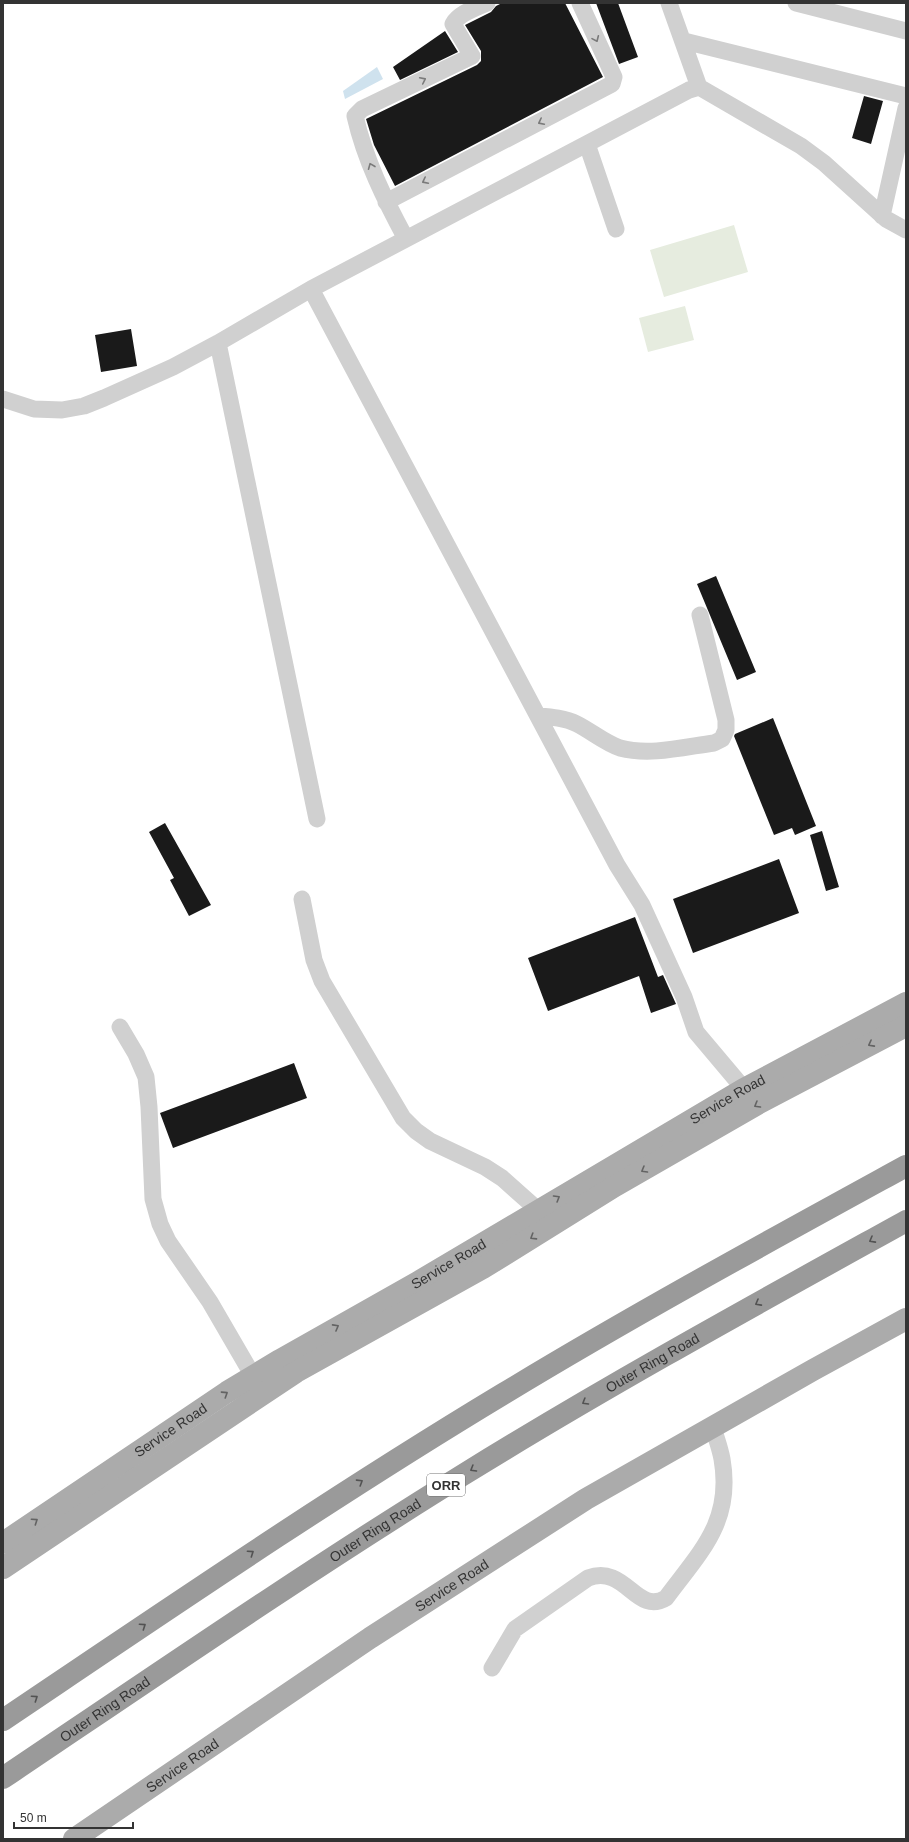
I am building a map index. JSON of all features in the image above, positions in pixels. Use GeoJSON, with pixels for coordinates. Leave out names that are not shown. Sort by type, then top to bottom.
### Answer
{"type":"FeatureCollection","features":[{"type":"Feature","properties":{"kind":"highway"},"geometry":{"type":"LineString","coordinates":[[3,1720],[308,1516],[504,1393],[685,1288],[906,1166]]}},
{"type":"Feature","properties":{"kind":"highway","name":"Outer Ring Road"},"geometry":{"type":"LineString","coordinates":[[3,1778],[285,1588],[467,1472],[659,1358],[906,1221]]}},
{"type":"Feature","properties":{"kind":"main road","name":"Service Road"},"geometry":{"type":"LineString","coordinates":[[3,1543],[253,1376],[318,1337],[418,1282],[744,1089],[906,1003]]}},
{"type":"Feature","properties":{"kind":"main road"},"geometry":{"type":"LineString","coordinates":[[3,1568],[296,1372],[483,1268],[615,1186],[761,1102],[906,1026]]}},
{"type":"Feature","properties":{"kind":"main road","name":"Service Road"},"geometry":{"type":"LineString","coordinates":[[74,1839],[377,1633],[586,1499],[906,1319]]}},
{"type":"Feature","properties":{"kind":"street"},"geometry":{"type":"LineString","coordinates":[[406,239],[386,202],[360,136],[355,116],[362,109],[472,56],[453,24],[462,16],[487,3]]}},
{"type":"Feature","properties":{"kind":"street"},"geometry":{"type":"LineString","coordinates":[[386,202],[612,84],[614,77],[580,3]]}},
{"type":"Feature","properties":{"kind":"street"},"geometry":{"type":"LineString","coordinates":[[669,3],[684,41],[699,87],[801,146],[824,163],[882,216],[906,230]]}},
{"type":"Feature","properties":{"kind":"street"},"geometry":{"type":"LineString","coordinates":[[796,3],[906,31]]}},
{"type":"Feature","properties":{"kind":"street"},"geometry":{"type":"LineString","coordinates":[[684,41],[906,96]]}},
{"type":"Feature","properties":{"kind":"street"},"geometry":{"type":"LineString","coordinates":[[3,399],[34,409],[62,410],[84,406],[173,367],[218,343],[311,289],[689,90],[699,87]]}},
{"type":"Feature","properties":{"kind":"street"},"geometry":{"type":"LineString","coordinates":[[882,216],[900,164],[906,108]]}},
{"type":"Feature","properties":{"kind":"street"},"geometry":{"type":"LineString","coordinates":[[587,144],[616,230]]}},
{"type":"Feature","properties":{"kind":"street"},"geometry":{"type":"LineString","coordinates":[[311,289],[617,865],[642,905],[684,997],[696,1032],[744,1089]]}},
{"type":"Feature","properties":{"kind":"street"},"geometry":{"type":"LineString","coordinates":[[218,343],[317,819]]}},
{"type":"Feature","properties":{"kind":"street"},"geometry":{"type":"LineString","coordinates":[[538,716],[563,719],[576,723],[618,747],[636,751],[655,751],[714,743],[722,739],[726,730],[726,720],[700,615]]}},
{"type":"Feature","properties":{"kind":"street"},"geometry":{"type":"LineString","coordinates":[[302,900],[314,960],[322,981],[403,1118],[416,1131],[430,1141],[485,1167],[502,1178],[538,1210]]}},
{"type":"Feature","properties":{"kind":"street"},"geometry":{"type":"LineString","coordinates":[[120,1028],[136,1054],[146,1077],[149,1107],[153,1199],[160,1224],[168,1241],[210,1302],[253,1376]]}},
{"type":"Feature","properties":{"kind":"street"},"geometry":{"type":"LineString","coordinates":[[492,1668],[515,1629],[588,1578],[597,1574],[604,1574],[615,1578],[644,1600],[651,1603],[660,1602],[666,1598],[712,1536],[719,1520],[724,1482],[722,1460],[713,1427]]}},
{"type":"Feature","properties":{"kind":"shaded area"},"geometry":{"type":"Polygon","coordinates":[[[734,225],[748,272],[664,297],[650,250],[734,225]]]}},
{"type":"Feature","properties":{"kind":"shaded area"},"geometry":{"type":"Polygon","coordinates":[[[685,306],[694,340],[648,352],[639,318],[685,306]]]}},
{"type":"Feature","properties":{"kind":"water"},"geometry":{"type":"Polygon","coordinates":[[[377,67],[383,79],[345,99],[343,91],[377,67]]]}},
{"type":"Feature","properties":{"kind":"building"},"geometry":{"type":"Polygon","coordinates":[[[502,3],[565,3],[603,77],[395,186],[374,145],[366,119],[477,65],[481,61],[481,51],[465,25],[491,12],[496,6],[502,3]]]}},
{"type":"Feature","properties":{"kind":"building"},"geometry":{"type":"Polygon","coordinates":[[[596,3],[618,3],[638,57],[619,64],[596,3]]]}},
{"type":"Feature","properties":{"kind":"building"},"geometry":{"type":"Polygon","coordinates":[[[445,31],[458,52],[400,80],[393,67],[445,31]]]}},
{"type":"Feature","properties":{"kind":"building"},"geometry":{"type":"Polygon","coordinates":[[[864,96],[883,101],[871,144],[852,138],[864,96]]]}},
{"type":"Feature","properties":{"kind":"building"},"geometry":{"type":"Polygon","coordinates":[[[131,329],[137,366],[101,372],[95,335],[131,329]]]}},
{"type":"Feature","properties":{"kind":"building"},"geometry":{"type":"Polygon","coordinates":[[[716,576],[756,672],[737,680],[697,584],[716,576]]]}},
{"type":"Feature","properties":{"kind":"building"},"geometry":{"type":"Polygon","coordinates":[[[773,718],[816,826],[795,835],[792,828],[774,835],[734,736],[735,734],[773,718]]]}},
{"type":"Feature","properties":{"kind":"building"},"geometry":{"type":"Polygon","coordinates":[[[165,823],[211,905],[189,916],[170,880],[174,878],[149,832],[165,823]]]}},
{"type":"Feature","properties":{"kind":"building"},"geometry":{"type":"Polygon","coordinates":[[[822,831],[839,887],[826,891],[810,835],[822,831]]]}},
{"type":"Feature","properties":{"kind":"building"},"geometry":{"type":"Polygon","coordinates":[[[779,859],[799,913],[693,953],[673,899],[779,859]]]}},
{"type":"Feature","properties":{"kind":"building"},"geometry":{"type":"Polygon","coordinates":[[[635,917],[658,977],[663,975],[676,1004],[651,1013],[639,976],[548,1011],[528,958],[635,917]]]}},
{"type":"Feature","properties":{"kind":"building"},"geometry":{"type":"Polygon","coordinates":[[[294,1063],[307,1098],[173,1148],[160,1113],[294,1063]]]}}]}
